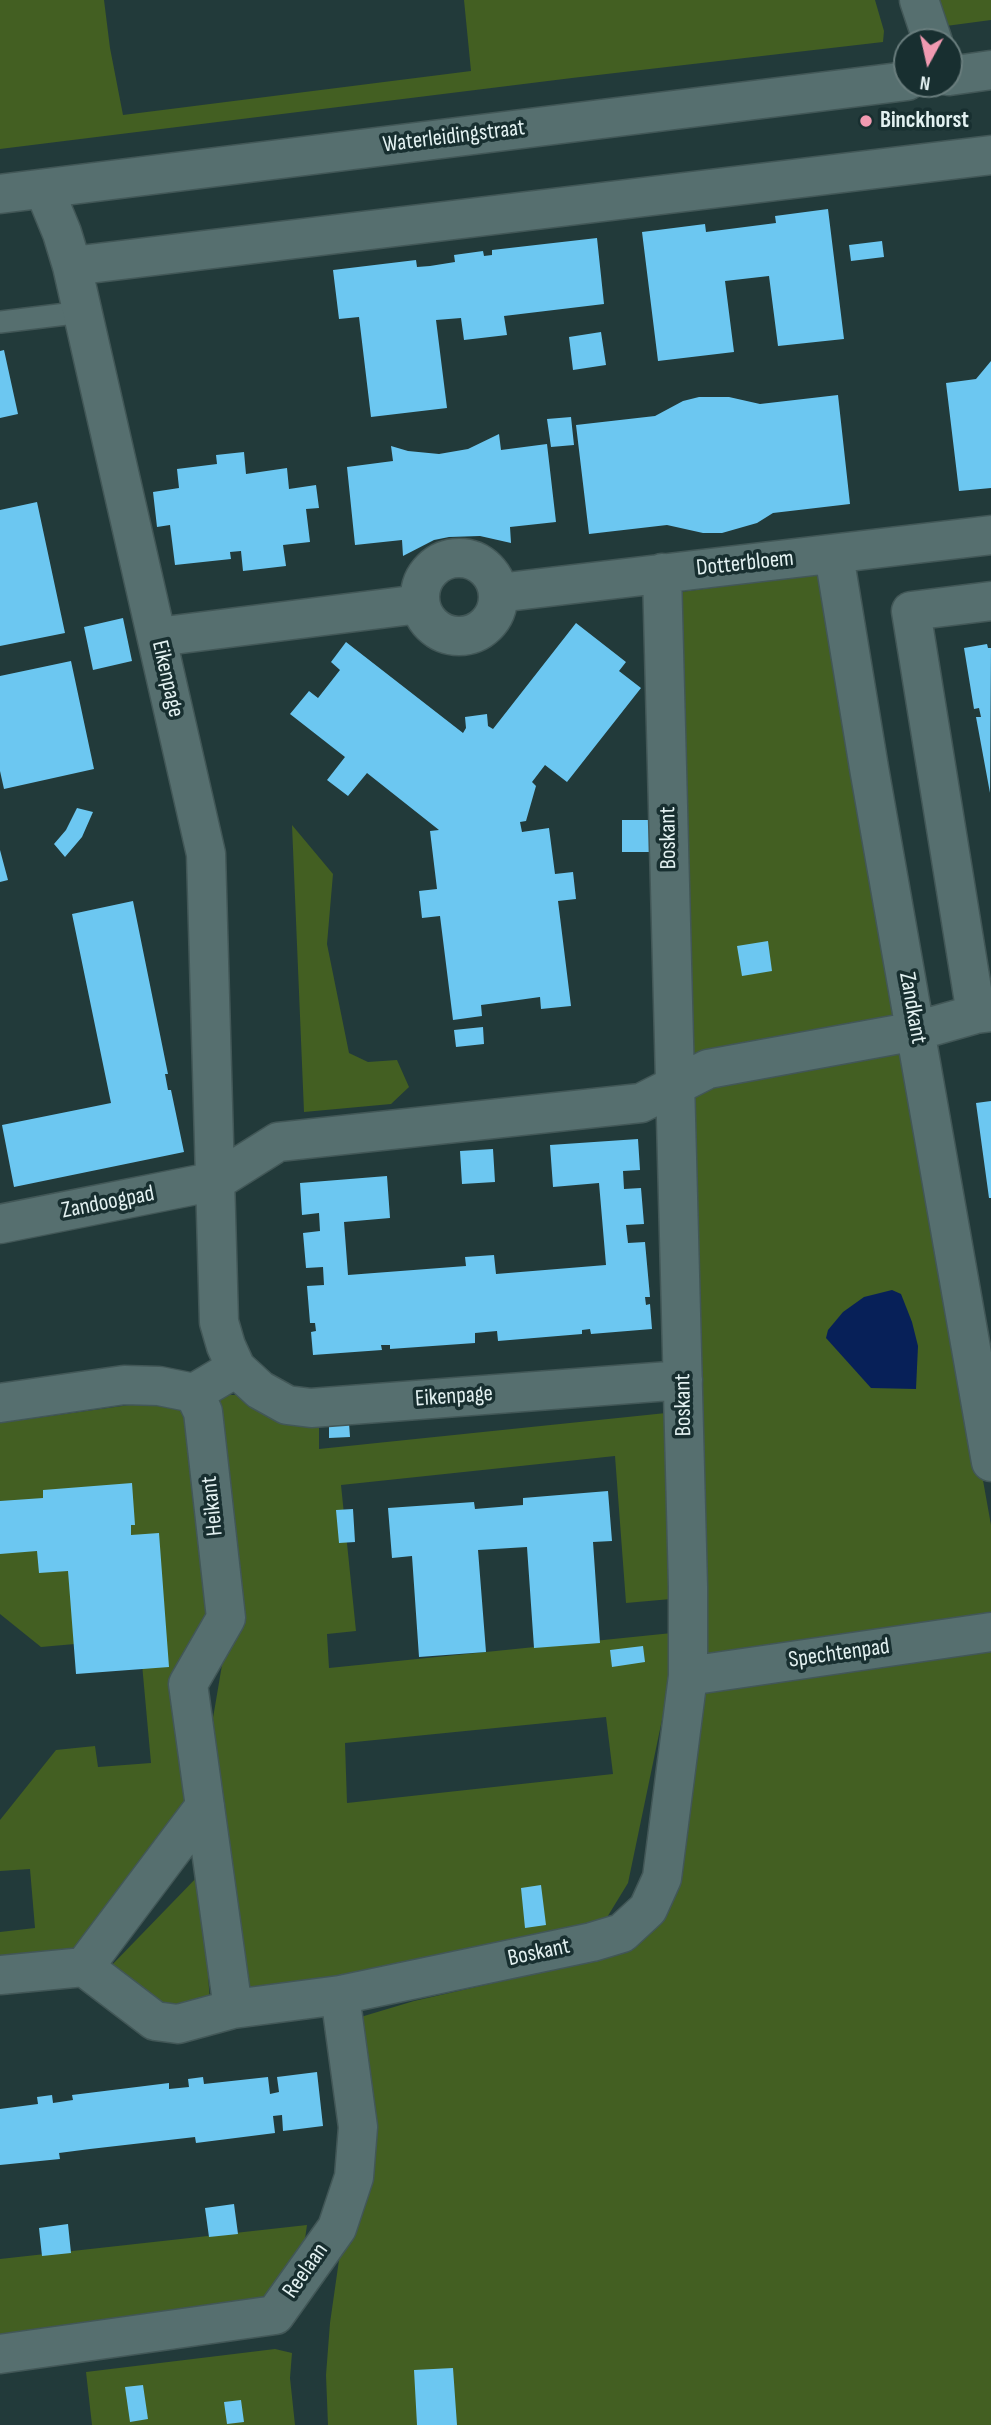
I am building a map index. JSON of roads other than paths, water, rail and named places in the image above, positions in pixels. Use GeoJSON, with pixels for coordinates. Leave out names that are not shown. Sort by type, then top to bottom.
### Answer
{"type":"FeatureCollection","features":[{"type":"Feature","properties":{"kind":"street"},"geometry":{"type":"LineString","coordinates":[[919,0],[928,28]]}},
{"type":"Feature","properties":{"kind":"street"},"geometry":{"type":"LineString","coordinates":[[963,74],[991,71]]}},
{"type":"Feature","properties":{"kind":"street","name":"Waterleidingstraat"},"geometry":{"type":"LineString","coordinates":[[0,194],[893,83]]}},
{"type":"Feature","properties":{"kind":"street"},"geometry":{"type":"LineString","coordinates":[[72,266],[991,155]]}},
{"type":"Feature","properties":{"kind":"street","name":"Eikenpage"},"geometry":{"type":"LineString","coordinates":[[44,189],[72,266],[206,854],[219,1322],[236,1368],[260,1390],[287,1405],[311,1408],[683,1380]]}},
{"type":"Feature","properties":{"kind":"street","name":"Dotterbloem"},"geometry":{"type":"LineString","coordinates":[[498,593],[991,536]]}},
{"type":"Feature","properties":{"kind":"street","name":"Zandkant"},"geometry":{"type":"LineString","coordinates":[[834,555],[991,1462]]}},
{"type":"Feature","properties":{"kind":"street"},"geometry":{"type":"LineString","coordinates":[[466,558],[488,570],[498,593],[494,616],[476,633],[452,636],[430,625],[419,604],[424,578],[442,561],[466,558]]}},
{"type":"Feature","properties":{"kind":"street","name":"Boskant"},"geometry":{"type":"LineString","coordinates":[[340,1994],[592,1942],[622,1933],[648,1909],[662,1878],[688,1676],[662,572]]}},
{"type":"Feature","properties":{"kind":"street"},"geometry":{"type":"LineString","coordinates":[[216,1181],[278,1142],[641,1103],[708,1069],[916,1031],[983,1013],[911,611],[991,601]]}},
{"type":"Feature","properties":{"kind":"street"},"geometry":{"type":"LineString","coordinates":[[157,637],[419,604]]}},
{"type":"Feature","properties":{"kind":"street","name":"Zandoogpad"},"geometry":{"type":"LineString","coordinates":[[0,1224],[216,1181]]}},
{"type":"Feature","properties":{"kind":"street"},"geometry":{"type":"LineString","coordinates":[[0,1403],[124,1385],[159,1386],[194,1393],[236,1368]]}},
{"type":"Feature","properties":{"kind":"street","name":"Heikant"},"geometry":{"type":"LineString","coordinates":[[194,1393],[203,1412],[226,1618],[188,1684],[233,2009]]}},
{"type":"Feature","properties":{"kind":"street","name":"Spechtenpad"},"geometry":{"type":"LineString","coordinates":[[688,1676],[991,1632]]}},
{"type":"Feature","properties":{"kind":"street"},"geometry":{"type":"LineString","coordinates":[[84,1967],[205,1806]]}},
{"type":"Feature","properties":{"kind":"street"},"geometry":{"type":"LineString","coordinates":[[0,1975],[84,1967],[155,2021],[178,2024],[233,2009],[340,1994]]}},
{"type":"Feature","properties":{"kind":"street","name":"Reelaan"},"geometry":{"type":"LineString","coordinates":[[0,2354],[275,2315],[337,2228],[354,2177],[358,2127],[340,1994]]}},
{"type":"Feature","properties":{"kind":"lane"},"geometry":{"type":"LineString","coordinates":[[0,322],[83,312]]}},
{"type":"Feature","properties":{"kind":"water"},"geometry":{"type":"Polygon","coordinates":[[[892,1290],[901,1294],[918,1346],[916,1389],[871,1388],[826,1338],[828,1330],[843,1312],[864,1297],[892,1290]]]}},
{"type":"Feature","properties":{"kind":"place","name":"Binckhorst"},"geometry":{"type":"Point","coordinates":[866,121]}}]}
